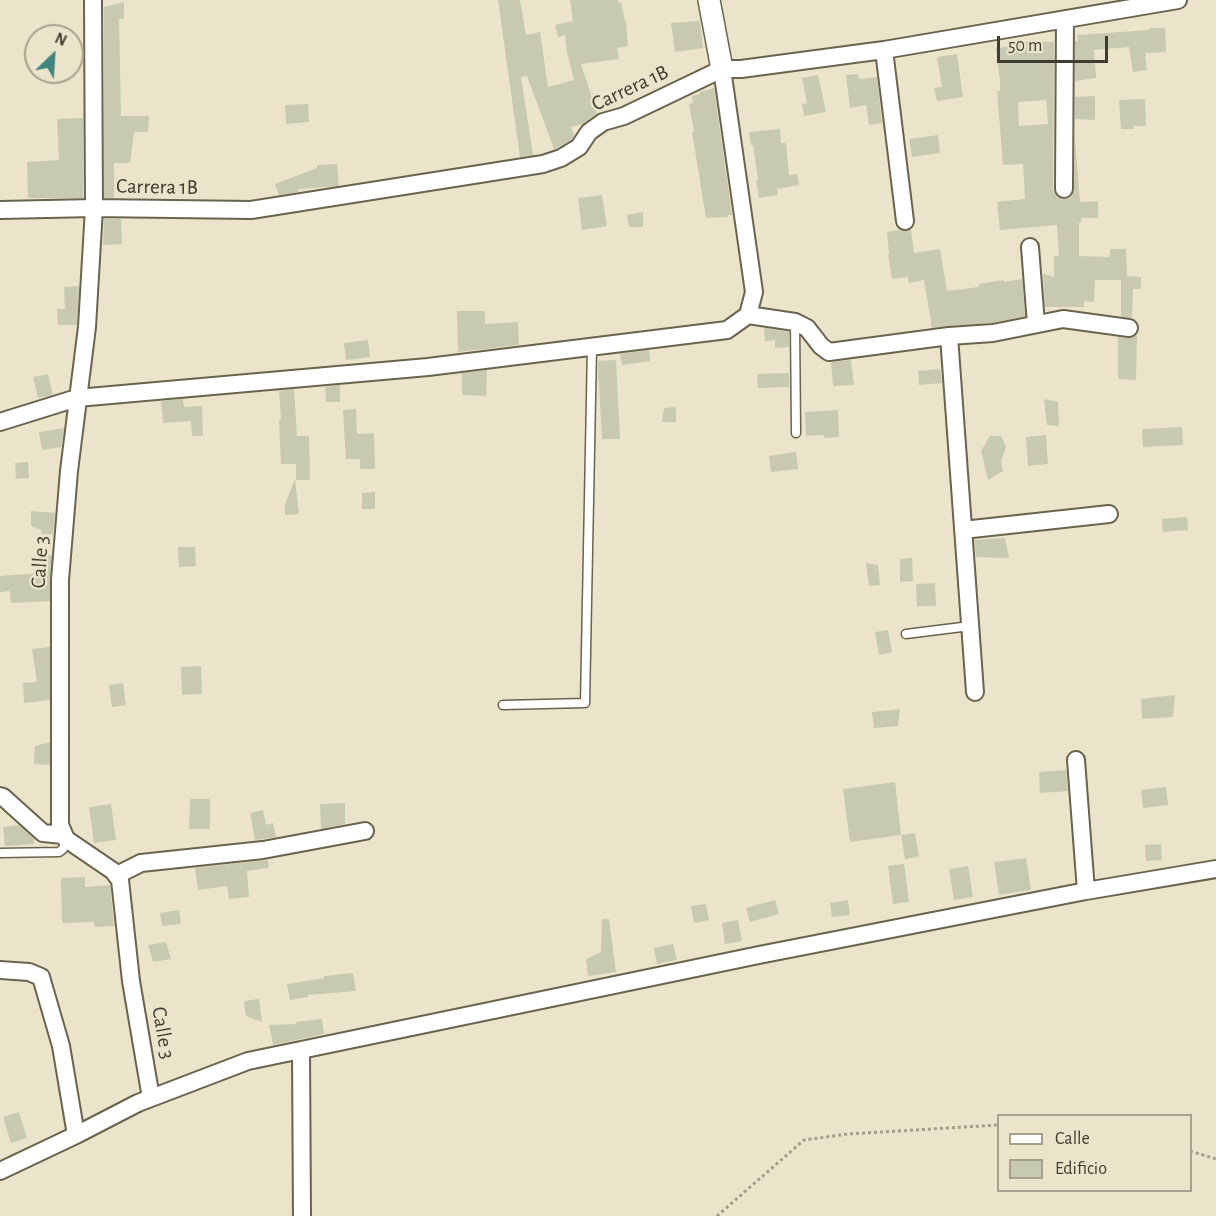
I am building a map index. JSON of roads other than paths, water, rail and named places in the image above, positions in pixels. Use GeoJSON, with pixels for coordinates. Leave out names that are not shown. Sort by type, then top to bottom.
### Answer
{"type":"FeatureCollection","features":[{"type":"Feature","properties":{"kind":"street","name":"Calle 3"},"geometry":{"type":"LineString","coordinates":[[65,837],[60,825],[60,580],[77,398],[87,327],[94,208],[93,0]]}},
{"type":"Feature","properties":{"kind":"street"},"geometry":{"type":"LineString","coordinates":[[0,422],[77,398],[428,367],[727,330],[748,315],[754,292],[722,69],[709,0]]}},
{"type":"Feature","properties":{"kind":"street","name":"Carrera 1B"},"geometry":{"type":"LineString","coordinates":[[0,210],[94,208],[251,210],[543,164],[561,158],[579,147],[589,132],[603,122],[624,117],[722,69],[741,69],[884,50],[1178,0]]}},
{"type":"Feature","properties":{"kind":"street"},"geometry":{"type":"LineString","coordinates":[[1064,189],[1065,19]]}},
{"type":"Feature","properties":{"kind":"street"},"geometry":{"type":"LineString","coordinates":[[884,50],[904,221]]}},
{"type":"Feature","properties":{"kind":"street"},"geometry":{"type":"LineString","coordinates":[[1030,248],[1036,324]]}},
{"type":"Feature","properties":{"kind":"street"},"geometry":{"type":"LineString","coordinates":[[748,315],[795,322],[807,328],[821,346],[830,352],[949,336],[993,333],[1063,319],[1129,328]]}},
{"type":"Feature","properties":{"kind":"street"},"geometry":{"type":"LineString","coordinates":[[949,336],[975,692]]}},
{"type":"Feature","properties":{"kind":"street"},"geometry":{"type":"LineString","coordinates":[[963,530],[1109,514]]}},
{"type":"Feature","properties":{"kind":"street"},"geometry":{"type":"LineString","coordinates":[[1076,760],[1086,891]]}},
{"type":"Feature","properties":{"kind":"street"},"geometry":{"type":"LineString","coordinates":[[0,796],[43,833],[65,837],[117,875],[141,863],[263,850],[365,831]]}},
{"type":"Feature","properties":{"kind":"street"},"geometry":{"type":"LineString","coordinates":[[0,1171],[138,1102],[248,1061],[759,955],[1086,891],[1216,869]]}},
{"type":"Feature","properties":{"kind":"street","name":"Calle 3"},"geometry":{"type":"LineString","coordinates":[[117,875],[120,880],[131,981],[151,1098]]}},
{"type":"Feature","properties":{"kind":"street"},"geometry":{"type":"LineString","coordinates":[[0,970],[30,972],[41,976],[61,1046],[76,1135]]}},
{"type":"Feature","properties":{"kind":"street"},"geometry":{"type":"LineString","coordinates":[[301,1050],[302,1216]]}},
{"type":"Feature","properties":{"kind":"lane"},"geometry":{"type":"LineString","coordinates":[[795,322],[796,432]]}},
{"type":"Feature","properties":{"kind":"lane"},"geometry":{"type":"LineString","coordinates":[[503,705],[585,703],[591,347]]}},
{"type":"Feature","properties":{"kind":"lane"},"geometry":{"type":"LineString","coordinates":[[906,634],[970,626]]}},
{"type":"Feature","properties":{"kind":"lane"},"geometry":{"type":"LineString","coordinates":[[0,853],[59,852],[63,849],[65,837]]}}]}
